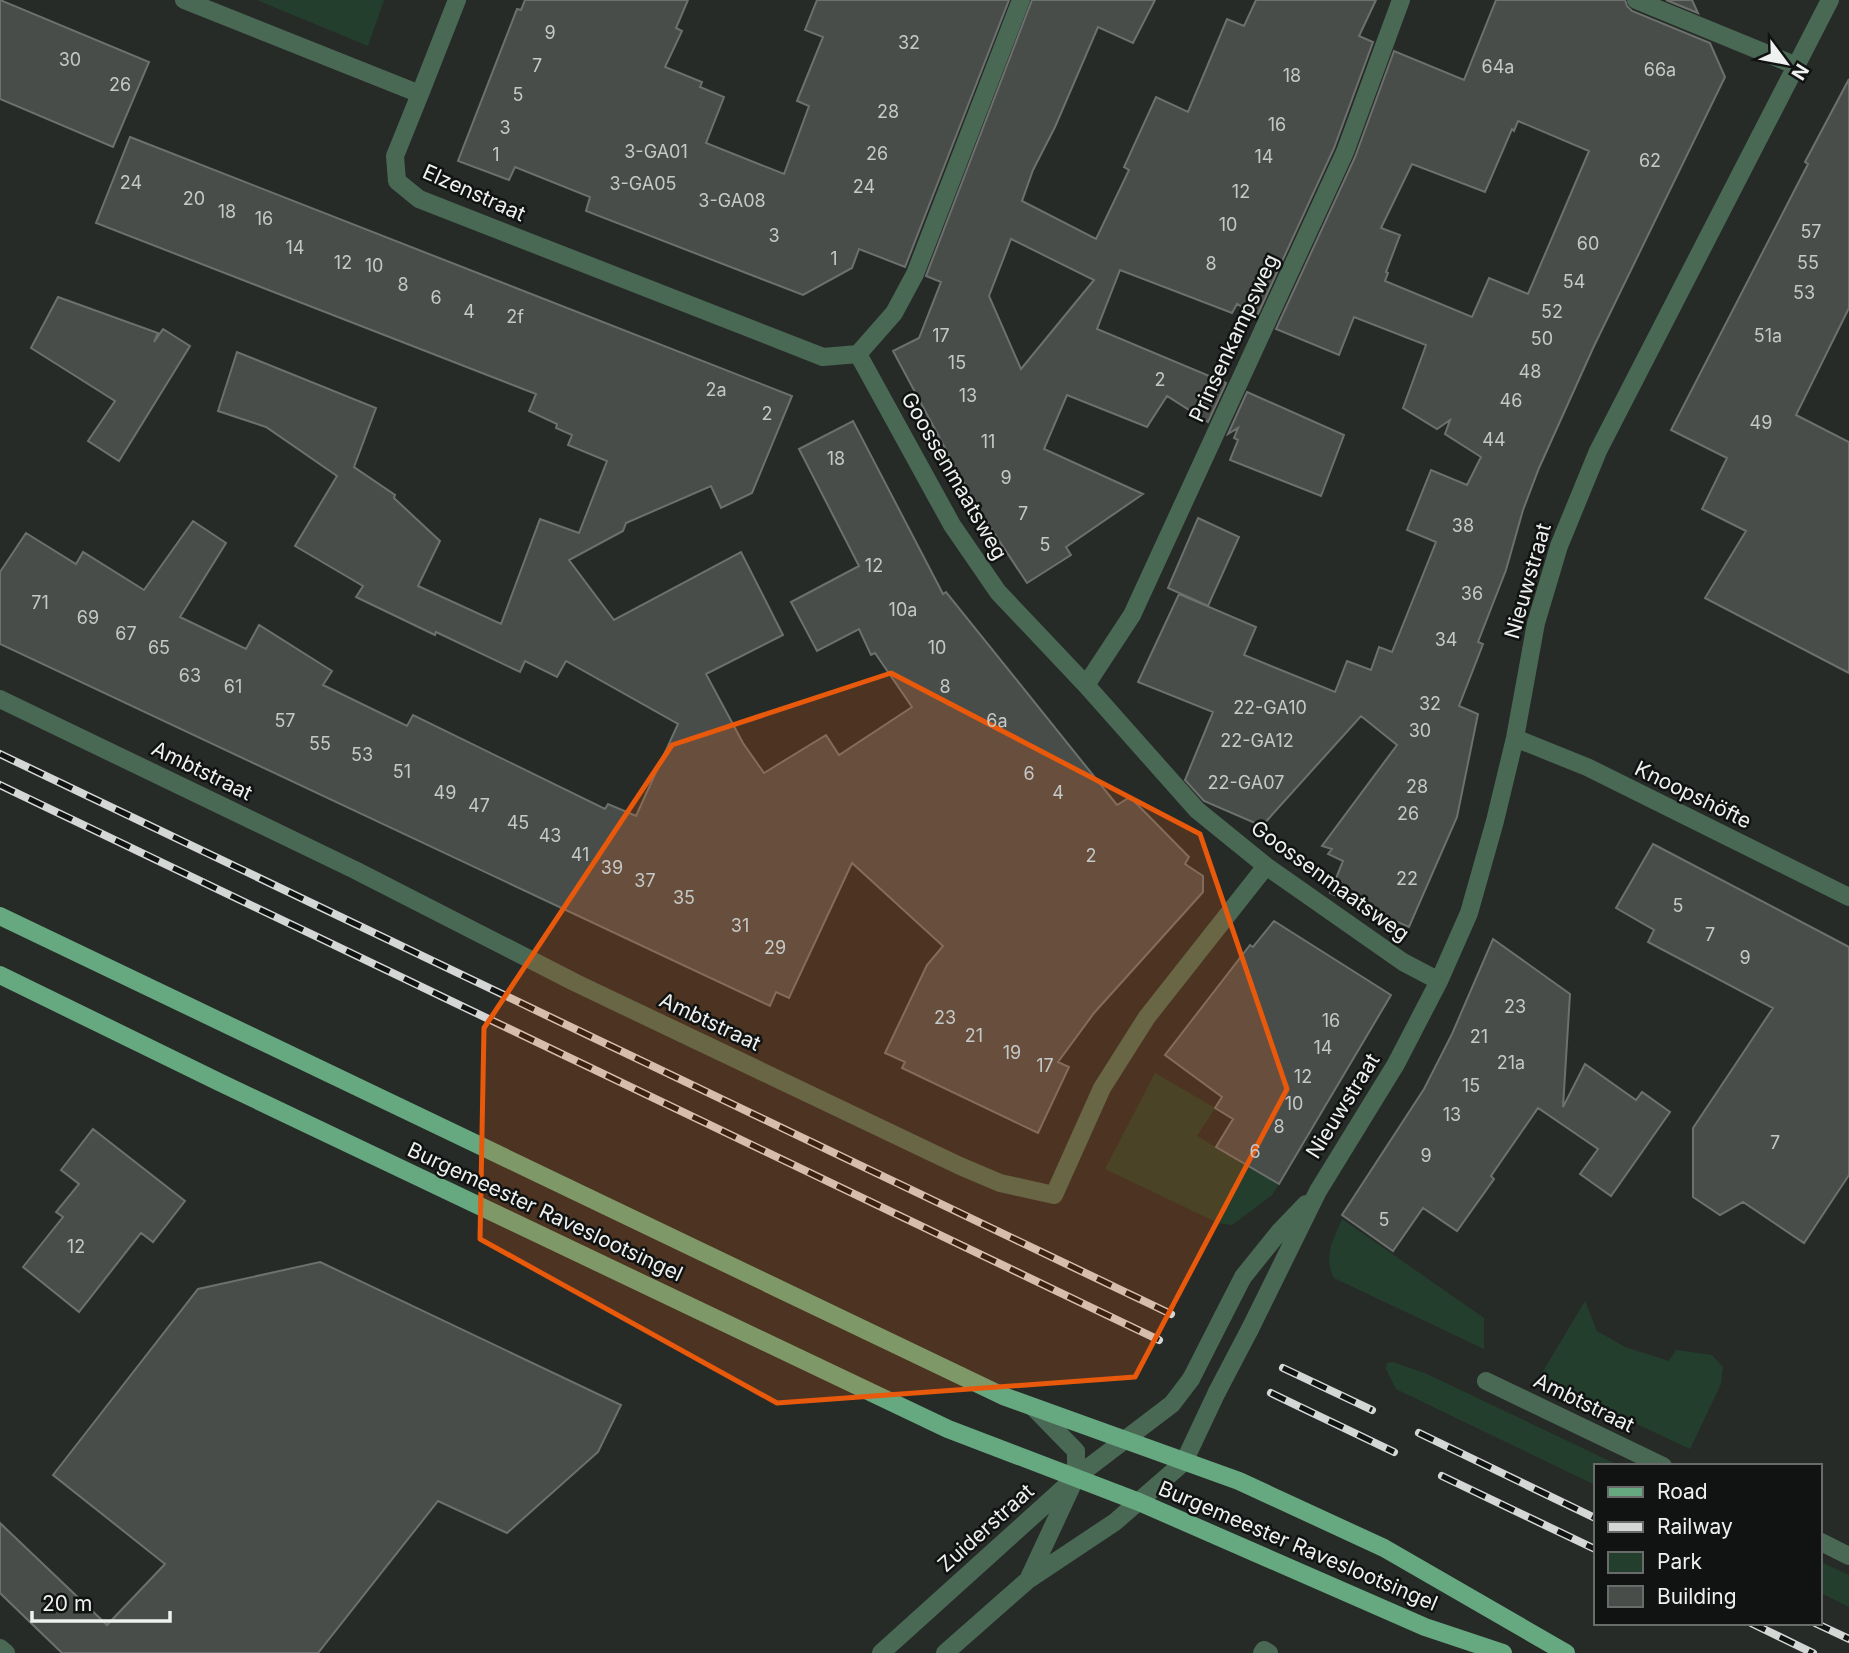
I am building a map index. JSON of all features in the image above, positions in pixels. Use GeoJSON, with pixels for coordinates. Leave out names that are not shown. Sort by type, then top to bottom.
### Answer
{"type":"FeatureCollection","features":[{"type":"Feature","properties":{"kind":"main road","name":"Burgemeester Raveslootsingel"},"geometry":{"type":"LineString","coordinates":[[0,916],[990,1390],[1239,1481],[1384,1548],[1566,1653]]}},
{"type":"Feature","properties":{"kind":"main road","name":"Burgemeester Raveslootsingel"},"geometry":{"type":"LineString","coordinates":[[0,975],[948,1429],[1139,1502],[1425,1626],[1503,1653]]}},
{"type":"Feature","properties":{"kind":"street"},"geometry":{"type":"LineString","coordinates":[[184,0],[420,94]]}},
{"type":"Feature","properties":{"kind":"street","name":"Elzenstraat"},"geometry":{"type":"LineString","coordinates":[[457,0],[395,156],[397,181],[419,199],[823,357],[858,354]]}},
{"type":"Feature","properties":{"kind":"street"},"geometry":{"type":"LineString","coordinates":[[858,354],[894,313],[915,274],[1021,0]]}},
{"type":"Feature","properties":{"kind":"street","name":"Prinsenkampsweg"},"geometry":{"type":"LineString","coordinates":[[1086,685],[1132,615],[1345,152],[1401,0]]}},
{"type":"Feature","properties":{"kind":"street"},"geometry":{"type":"LineString","coordinates":[[1636,0],[1797,66]]}},
{"type":"Feature","properties":{"kind":"street","name":"Nieuwstraat"},"geometry":{"type":"LineString","coordinates":[[1184,1462],[1318,1191],[1396,1063],[1439,981],[1469,913],[1495,821],[1515,738],[1536,624],[1559,546],[1598,451],[1830,0]]}},
{"type":"Feature","properties":{"kind":"street","name":"Goossenmaatsweg"},"geometry":{"type":"LineString","coordinates":[[858,354],[952,526],[998,592],[1086,685],[1197,810],[1266,866],[1403,962],[1439,981]]}},
{"type":"Feature","properties":{"kind":"street","name":"Ambtstraat"},"geometry":{"type":"LineString","coordinates":[[0,699],[355,870],[576,983],[960,1166],[1000,1182],[1054,1195],[1102,1088],[1147,1017],[1266,866]]}},
{"type":"Feature","properties":{"kind":"street","name":"Knoopshöfte"},"geometry":{"type":"LineString","coordinates":[[1515,738],[1587,767],[1849,897]]}},
{"type":"Feature","properties":{"kind":"street","name":"Nieuwstraat"},"geometry":{"type":"LineString","coordinates":[[1125,1440],[1172,1404],[1191,1379],[1243,1277],[1280,1231],[1318,1191]]}},
{"type":"Feature","properties":{"kind":"street","name":"Ambtstraat"},"geometry":{"type":"LineString","coordinates":[[1486,1381],[1659,1464]]}},
{"type":"Feature","properties":{"kind":"street","name":"Burgemeester Raveslootsingel"},"geometry":{"type":"LineString","coordinates":[[1033,1407],[1076,1451],[1076,1477]]}},
{"type":"Feature","properties":{"kind":"street","name":"Zuiderstraat"},"geometry":{"type":"LineString","coordinates":[[881,1653],[1076,1477],[1125,1440]]}},
{"type":"Feature","properties":{"kind":"street"},"geometry":{"type":"LineString","coordinates":[[945,1653],[1028,1580],[1115,1522],[1184,1462]]}},
{"type":"Feature","properties":{"kind":"street"},"geometry":{"type":"LineString","coordinates":[[1028,1580],[1076,1477]]}},
{"type":"Feature","properties":{"kind":"street"},"geometry":{"type":"LineString","coordinates":[[1821,1542],[1849,1556]]}},
{"type":"Feature","properties":{"kind":"street"},"geometry":{"type":"LineString","coordinates":[[0,1648],[6,1653]]}},
{"type":"Feature","properties":{"kind":"street"},"geometry":{"type":"LineString","coordinates":[[1262,1653],[1264,1650],[1269,1653]]}},
{"type":"Feature","properties":{"kind":"highlighted area"},"geometry":{"type":"Polygon","coordinates":[[[891,673],[1200,834],[1287,1089],[1135,1377],[777,1403],[480,1239],[484,1028],[672,745],[891,673]]]}},
{"type":"Feature","properties":{"kind":"green space"},"geometry":{"type":"Polygon","coordinates":[[[257,0],[384,0],[368,46],[257,0]]]}},
{"type":"Feature","properties":{"kind":"green space"},"geometry":{"type":"Polygon","coordinates":[[[1155,1073],[1215,1108],[1197,1136],[1279,1184],[1272,1195],[1232,1225],[1218,1223],[1105,1169],[1155,1073]]]}},
{"type":"Feature","properties":{"kind":"green space"},"geometry":{"type":"Polygon","coordinates":[[[1342,1219],[1484,1318],[1484,1349],[1334,1278],[1329,1255],[1342,1219]]]}},
{"type":"Feature","properties":{"kind":"green space"},"geometry":{"type":"Polygon","coordinates":[[[1585,1301],[1597,1331],[1625,1347],[1669,1361],[1676,1350],[1712,1355],[1723,1367],[1721,1384],[1690,1449],[1539,1378],[1585,1301]]]}},
{"type":"Feature","properties":{"kind":"green space"},"geometry":{"type":"Polygon","coordinates":[[[1393,1362],[1427,1374],[1616,1464],[1594,1464],[1594,1485],[1396,1389],[1386,1369],[1387,1363],[1393,1362]]]}},
{"type":"Feature","properties":{"kind":"green space"},"geometry":{"type":"Polygon","coordinates":[[[1821,1562],[1849,1575],[1849,1607],[1821,1593],[1821,1562]]]}},
{"type":"Feature","properties":{"kind":"building"},"geometry":{"type":"Polygon","coordinates":[[[0,0],[149,62],[113,147],[0,99],[0,0]]]}},
{"type":"Feature","properties":{"kind":"building"},"geometry":{"type":"Polygon","coordinates":[[[525,0],[688,0],[676,28],[682,31],[665,67],[702,82],[700,87],[724,97],[706,143],[784,174],[809,106],[797,101],[823,37],[805,30],[817,0],[1009,0],[905,267],[859,249],[852,268],[803,295],[586,211],[590,197],[515,167],[509,180],[458,161],[517,9],[521,10],[525,0]]]}},
{"type":"Feature","properties":{"kind":"building"},"geometry":{"type":"Polygon","coordinates":[[[1032,0],[1155,0],[1133,43],[1098,27],[1055,127],[1033,170],[1022,201],[1096,239],[1129,170],[1124,167],[1156,97],[1188,112],[1227,19],[1244,26],[1256,0],[1376,0],[1359,36],[1373,42],[1334,148],[1257,316],[1237,304],[1232,313],[1120,270],[1097,329],[1226,383],[1208,422],[1167,396],[1147,427],[1067,395],[1044,449],[1143,494],[1066,547],[1071,555],[1027,583],[975,504],[893,351],[919,338],[941,282],[926,276],[1032,0]],[[1011,239],[989,296],[1021,369],[1094,280],[1011,239]]]}},
{"type":"Feature","properties":{"kind":"building"},"geometry":{"type":"Polygon","coordinates":[[[1496,0],[1625,0],[1632,11],[1710,43],[1725,77],[1594,346],[1523,510],[1506,570],[1478,642],[1483,644],[1459,706],[1478,714],[1457,817],[1409,927],[1330,893],[1343,861],[1328,854],[1332,849],[1322,846],[1397,745],[1361,716],[1262,826],[1204,801],[1185,780],[1213,712],[1138,682],[1179,594],[1256,627],[1244,655],[1335,692],[1347,661],[1371,670],[1379,647],[1392,652],[1436,542],[1407,530],[1431,470],[1467,485],[1481,457],[1445,434],[1450,420],[1437,429],[1403,408],[1426,345],[1354,317],[1339,355],[1276,329],[1355,157],[1394,51],[1464,80],[1496,0]],[[1518,121],[1485,192],[1412,164],[1381,228],[1400,235],[1385,281],[1472,317],[1489,278],[1528,294],[1589,151],[1518,121]]]}},
{"type":"Feature","properties":{"kind":"building"},"geometry":{"type":"Polygon","coordinates":[[[1666,0],[1692,0],[1698,13],[1666,0]]]}},
{"type":"Feature","properties":{"kind":"building"},"geometry":{"type":"Polygon","coordinates":[[[1849,79],[1849,308],[1796,415],[1849,442],[1849,673],[1705,598],[1746,531],[1702,509],[1727,458],[1671,430],[1849,79]]]}},
{"type":"Feature","properties":{"kind":"building"},"geometry":{"type":"Polygon","coordinates":[[[130,137],[792,396],[752,493],[721,508],[711,486],[626,523],[623,531],[569,560],[614,620],[741,552],[783,635],[706,674],[743,743],[764,773],[826,735],[839,755],[912,707],[875,653],[871,655],[859,629],[817,651],[791,602],[859,566],[799,449],[853,421],[943,594],[946,592],[1117,805],[1130,797],[1189,857],[1185,864],[1203,876],[1203,892],[1094,1013],[1058,1062],[1069,1067],[1038,1133],[902,1068],[905,1062],[885,1053],[927,965],[943,946],[852,863],[789,998],[776,992],[770,1006],[0,644],[0,572],[26,533],[76,564],[83,552],[144,590],[193,521],[226,543],[180,617],[246,649],[259,625],[332,671],[323,685],[407,726],[413,715],[605,809],[608,804],[636,816],[678,724],[566,661],[557,677],[525,661],[520,672],[436,632],[435,635],[356,597],[363,586],[295,546],[337,476],[266,427],[218,411],[237,352],[376,408],[354,467],[395,495],[394,498],[440,541],[418,586],[501,624],[540,519],[579,533],[607,461],[568,445],[572,435],[556,428],[557,424],[529,411],[536,394],[96,223],[130,137]]]}},
{"type":"Feature","properties":{"kind":"building"},"geometry":{"type":"Polygon","coordinates":[[[58,297],[158,333],[154,342],[163,329],[190,346],[119,461],[88,441],[115,401],[31,348],[58,297]]]}},
{"type":"Feature","properties":{"kind":"building"},"geometry":{"type":"Polygon","coordinates":[[[1247,392],[1344,435],[1321,496],[1230,460],[1238,440],[1234,438],[1238,428],[1228,434],[1247,392]]]}},
{"type":"Feature","properties":{"kind":"building"},"geometry":{"type":"Polygon","coordinates":[[[1198,518],[1239,537],[1208,606],[1168,588],[1198,518]]]}},
{"type":"Feature","properties":{"kind":"building"},"geometry":{"type":"Polygon","coordinates":[[[1653,844],[1849,947],[1849,1175],[1804,1243],[1743,1202],[1720,1215],[1693,1197],[1693,1128],[1773,1008],[1648,942],[1654,930],[1616,908],[1653,844]]]}},
{"type":"Feature","properties":{"kind":"building"},"geometry":{"type":"Polygon","coordinates":[[[1274,921],[1391,995],[1279,1184],[1216,1147],[1233,1119],[1215,1108],[1222,1097],[1165,1055],[1250,945],[1253,947],[1274,921]]]}},
{"type":"Feature","properties":{"kind":"building"},"geometry":{"type":"Polygon","coordinates":[[[1493,939],[1570,994],[1563,1107],[1585,1064],[1636,1100],[1642,1092],[1670,1112],[1611,1196],[1580,1174],[1598,1149],[1538,1108],[1491,1176],[1494,1179],[1457,1231],[1423,1208],[1393,1251],[1342,1215],[1424,1089],[1452,1034],[1493,939]]]}},
{"type":"Feature","properties":{"kind":"building"},"geometry":{"type":"Polygon","coordinates":[[[93,1129],[185,1201],[153,1242],[141,1233],[79,1312],[23,1267],[63,1217],[56,1212],[79,1184],[61,1170],[93,1129]]]}},
{"type":"Feature","properties":{"kind":"building"},"geometry":{"type":"Polygon","coordinates":[[[320,1262],[621,1405],[598,1452],[507,1533],[438,1501],[318,1653],[62,1653],[0,1593],[0,1523],[107,1625],[165,1564],[53,1475],[198,1289],[320,1262]]]}},
{"type":"Feature","properties":{"kind":"railway"},"geometry":{"type":"LineString","coordinates":[[0,754],[1171,1314]]}},
{"type":"Feature","properties":{"kind":"railway"},"geometry":{"type":"LineString","coordinates":[[0,785],[1159,1340]]}},
{"type":"Feature","properties":{"kind":"railway"},"geometry":{"type":"LineString","coordinates":[[1283,1368],[1372,1410]]}},
{"type":"Feature","properties":{"kind":"railway"},"geometry":{"type":"LineString","coordinates":[[1271,1393],[1394,1452]]}},
{"type":"Feature","properties":{"kind":"railway"},"geometry":{"type":"LineString","coordinates":[[1419,1433],[1594,1518]]}},
{"type":"Feature","properties":{"kind":"railway"},"geometry":{"type":"LineString","coordinates":[[1442,1476],[1594,1549]]}},
{"type":"Feature","properties":{"kind":"railway"},"geometry":{"type":"LineString","coordinates":[[1755,1625],[1813,1653]]}},
{"type":"Feature","properties":{"kind":"railway"},"geometry":{"type":"LineString","coordinates":[[1819,1625],[1849,1639]]}}]}
